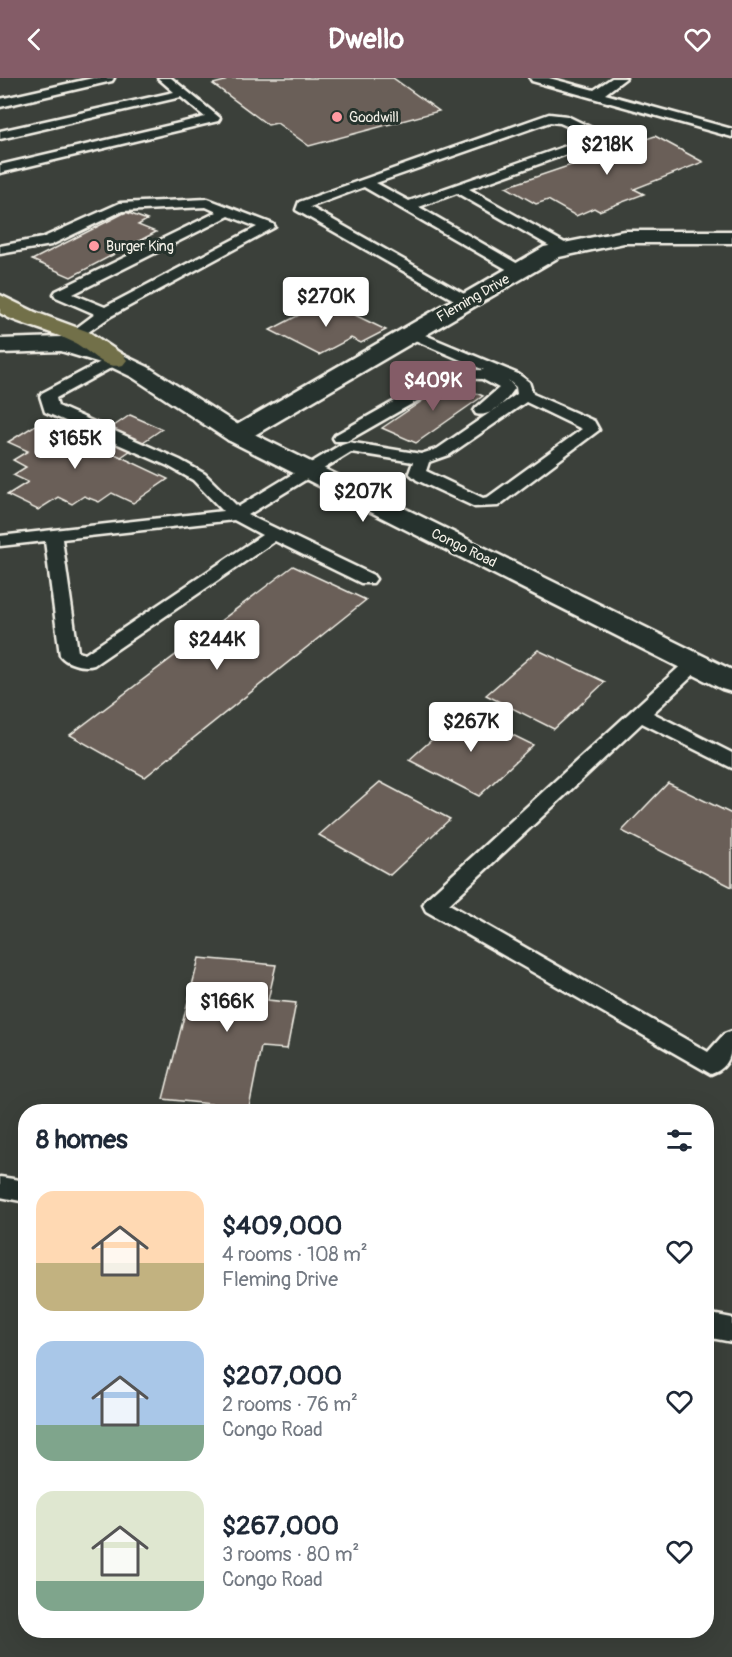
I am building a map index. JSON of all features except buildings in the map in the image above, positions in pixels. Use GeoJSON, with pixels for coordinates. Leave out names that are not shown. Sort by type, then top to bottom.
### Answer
{"type":"FeatureCollection","features":[{"type":"Feature","properties":{"kind":"main road"},"geometry":{"type":"LineString","coordinates":[[0,302],[69,339]]}},
{"type":"Feature","properties":{"kind":"street","name":"Fleming Drive"},"geometry":{"type":"LineString","coordinates":[[237,435],[552,252],[624,237],[732,237]]}},
{"type":"Feature","properties":{"kind":"street","name":"Congo Road"},"geometry":{"type":"LineString","coordinates":[[0,346],[69,339],[115,360],[140,372],[237,435],[732,682]]}},
{"type":"Feature","properties":{"kind":"lane"},"geometry":{"type":"LineString","coordinates":[[0,103],[108,78]]}},
{"type":"Feature","properties":{"kind":"lane"},"geometry":{"type":"LineString","coordinates":[[6,149],[214,118],[164,78]]}},
{"type":"Feature","properties":{"kind":"lane"},"geometry":{"type":"LineString","coordinates":[[536,78],[732,133]]}},
{"type":"Feature","properties":{"kind":"lane"},"geometry":{"type":"LineString","coordinates":[[595,95],[620,78]]}},
{"type":"Feature","properties":{"kind":"lane"},"geometry":{"type":"LineString","coordinates":[[6,149],[183,93]]}},
{"type":"Feature","properties":{"kind":"lane"},"geometry":{"type":"LineString","coordinates":[[408,206],[591,141],[594,134],[563,119],[549,118],[304,205],[303,210],[468,302]]}},
{"type":"Feature","properties":{"kind":"lane"},"geometry":{"type":"LineString","coordinates":[[0,169],[6,149]]}},
{"type":"Feature","properties":{"kind":"lane"},"geometry":{"type":"LineString","coordinates":[[365,182],[520,271]]}},
{"type":"Feature","properties":{"kind":"lane"},"geometry":{"type":"LineString","coordinates":[[458,188],[565,249]]}},
{"type":"Feature","properties":{"kind":"lane"},"geometry":{"type":"LineString","coordinates":[[0,250],[46,242],[120,207],[208,203],[268,227],[106,313],[69,339]]}},
{"type":"Feature","properties":{"kind":"lane"},"geometry":{"type":"LineString","coordinates":[[106,313],[61,294],[229,211]]}},
{"type":"Feature","properties":{"kind":"lane"},"geometry":{"type":"LineString","coordinates":[[413,334],[513,377],[524,386],[525,396]]}},
{"type":"Feature","properties":{"kind":"lane"},"geometry":{"type":"LineString","coordinates":[[460,354],[342,425],[338,432],[345,442],[418,458],[443,452],[525,396]]}},
{"type":"Feature","properties":{"kind":"lane"},"geometry":{"type":"LineString","coordinates":[[115,360],[48,396],[51,409],[174,463],[199,477],[236,515],[367,579]]}},
{"type":"Feature","properties":{"kind":"lane"},"geometry":{"type":"LineString","coordinates":[[0,541],[53,537],[236,515],[309,471],[345,442],[453,374],[472,372],[490,375],[507,388],[499,398],[418,458],[417,473],[481,503],[492,502],[591,430],[588,424],[525,396]]}},
{"type":"Feature","properties":{"kind":"lane"},"geometry":{"type":"LineString","coordinates":[[53,537],[69,655],[87,661],[274,534]]}},
{"type":"Feature","properties":{"kind":"lane"},"geometry":{"type":"LineString","coordinates":[[695,663],[434,905],[711,1065],[732,1040]]}},
{"type":"Feature","properties":{"kind":"lane"},"geometry":{"type":"LineString","coordinates":[[640,714],[732,761]]}},
{"type":"Feature","properties":{"kind":"lane"},"geometry":{"type":"LineString","coordinates":[[0,1187],[18,1190]]}},
{"type":"Feature","properties":{"kind":"lane"},"geometry":{"type":"LineString","coordinates":[[714,1327],[732,1330]]}},
{"type":"Feature","properties":{"kind":"place","name":"Goodwill"},"geometry":{"type":"Point","coordinates":[337,117]}},
{"type":"Feature","properties":{"kind":"place","name":"Burger King"},"geometry":{"type":"Point","coordinates":[94,246]}}]}
